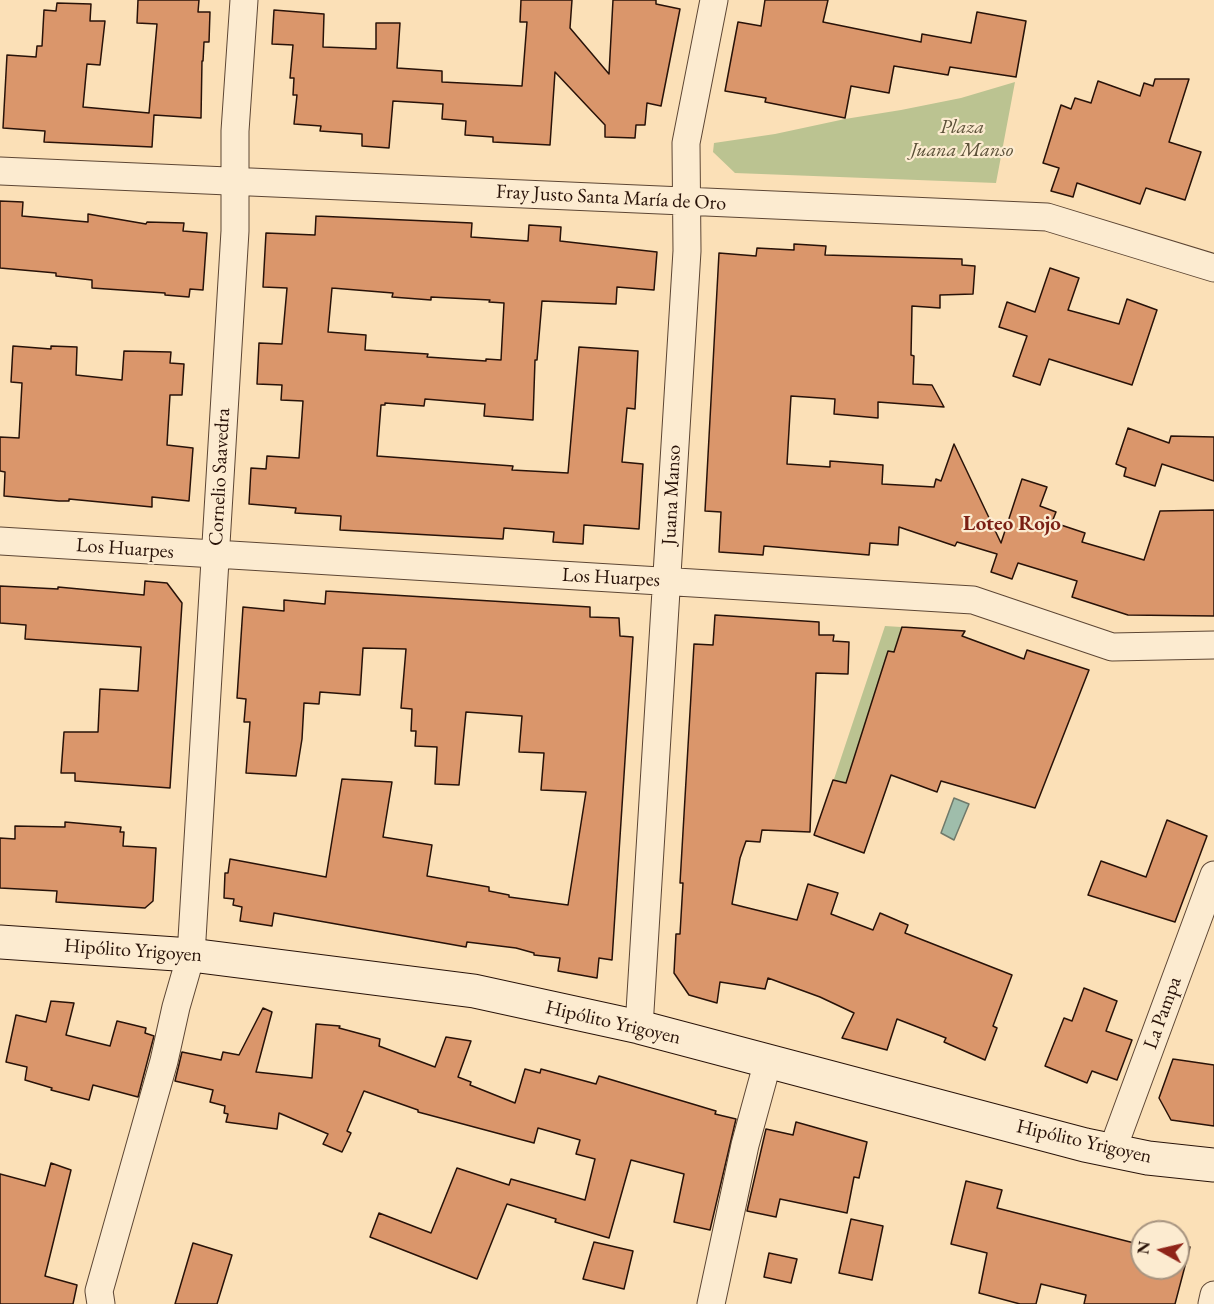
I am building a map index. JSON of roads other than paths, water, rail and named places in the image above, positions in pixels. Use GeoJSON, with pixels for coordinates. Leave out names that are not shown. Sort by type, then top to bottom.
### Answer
{"type":"FeatureCollection","features":[{"type":"Feature","properties":{"kind":"main road","name":"Hipólito Yrigoyen"},"geometry":{"type":"LineString","coordinates":[[0,942],[191,955],[474,991],[639,1027],[1112,1151],[1214,1166]]}},
{"type":"Feature","properties":{"kind":"street","name":"Cornelio Saavedra"},"geometry":{"type":"LineString","coordinates":[[101,1304],[99,1291],[164,1061],[191,955],[235,231],[235,131],[244,0]]}},
{"type":"Feature","properties":{"kind":"street","name":"Juana Manso"},"geometry":{"type":"LineString","coordinates":[[639,1027],[687,251],[686,143],[714,0]]}},
{"type":"Feature","properties":{"kind":"street","name":"Fray Justo Santa María de Oro"},"geometry":{"type":"LineString","coordinates":[[0,171],[1047,217],[1214,268]]}},
{"type":"Feature","properties":{"kind":"street","name":"Los Huarpes"},"geometry":{"type":"LineString","coordinates":[[0,541],[973,600],[1112,646],[1214,645]]}},
{"type":"Feature","properties":{"kind":"street","name":"La Pampa"},"geometry":{"type":"LineString","coordinates":[[1112,1151],[1214,875]]}},
{"type":"Feature","properties":{"kind":"street"},"geometry":{"type":"LineString","coordinates":[[711,1304],[745,1145],[768,1061]]}},
{"type":"Feature","properties":{"kind":"street"},"geometry":{"type":"LineString","coordinates":[[1212,1304],[1214,1295]]}},
{"type":"Feature","properties":{"kind":"district","name":"Loteo Rojo"},"geometry":{"type":"Point","coordinates":[1012,524]}},
{"type":"Feature","properties":{"kind":"park label","name":"Plaza Juana Manso"},"geometry":{"type":"Point","coordinates":[962,140]}}]}
